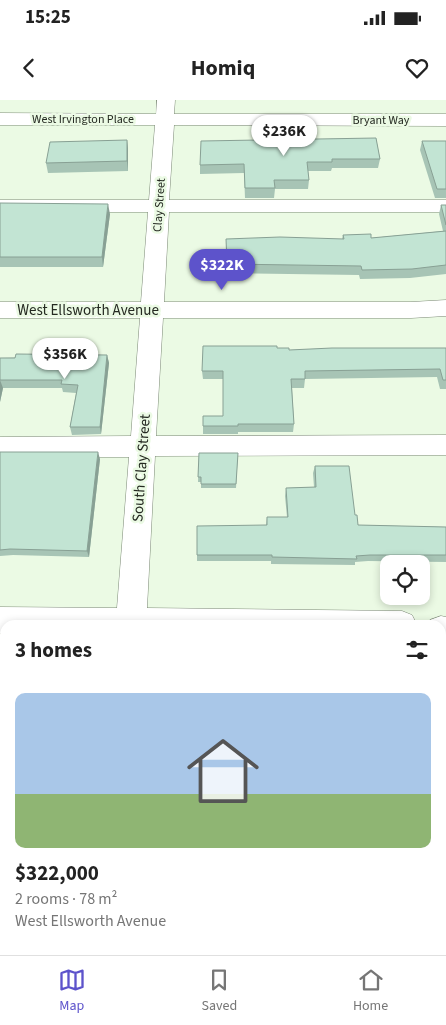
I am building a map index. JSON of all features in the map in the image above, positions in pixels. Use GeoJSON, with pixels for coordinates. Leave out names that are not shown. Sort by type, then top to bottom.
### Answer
{"type":"FeatureCollection","features":[{"type":"Feature","properties":{"kind":"street","name":"West Irvington Place"},"geometry":{"type":"LineString","coordinates":[[0,119],[166,110]]}},
{"type":"Feature","properties":{"kind":"street","name":"Bryant Way"},"geometry":{"type":"LineString","coordinates":[[166,110],[446,120]]}},
{"type":"Feature","properties":{"kind":"street","name":"Clay Street"},"geometry":{"type":"LineString","coordinates":[[152,310],[166,110]]}},
{"type":"Feature","properties":{"kind":"street"},"geometry":{"type":"LineString","coordinates":[[0,206],[446,206]]}},
{"type":"Feature","properties":{"kind":"street","name":"West Ellsworth Avenue"},"geometry":{"type":"LineString","coordinates":[[0,310],[411,310],[446,308]]}},
{"type":"Feature","properties":{"kind":"street","name":"South Clay Street"},"geometry":{"type":"LineString","coordinates":[[131,620],[152,310]]}},
{"type":"Feature","properties":{"kind":"street"},"geometry":{"type":"LineString","coordinates":[[0,447],[446,445]]}},
{"type":"Feature","properties":{"kind":"street"},"geometry":{"type":"LineString","coordinates":[[0,620],[74,620]]}},
{"type":"Feature","properties":{"kind":"building"},"geometry":{"type":"Polygon","coordinates":[[[376,138],[380,159],[332,159],[332,162],[307,162],[309,180],[274,180],[275,188],[245,188],[244,164],[200,165],[201,141],[376,138]]]}},
{"type":"Feature","properties":{"kind":"building"},"geometry":{"type":"Polygon","coordinates":[[[127,140],[127,161],[46,163],[50,142],[127,140]]]}},
{"type":"Feature","properties":{"kind":"building"},"geometry":{"type":"Polygon","coordinates":[[[422,141],[446,141],[446,189],[437,189],[422,141]]]}},
{"type":"Feature","properties":{"kind":"building"},"geometry":{"type":"Polygon","coordinates":[[[0,203],[108,204],[102,257],[0,257],[0,203]]]}},
{"type":"Feature","properties":{"kind":"building"},"geometry":{"type":"Polygon","coordinates":[[[441,205],[446,205],[446,225],[441,205]]]}},
{"type":"Feature","properties":{"kind":"building"},"geometry":{"type":"Polygon","coordinates":[[[446,231],[446,265],[412,269],[362,270],[361,266],[227,264],[226,239],[280,237],[344,239],[343,235],[371,234],[371,238],[446,231]]]}},
{"type":"Feature","properties":{"kind":"building"},"geometry":{"type":"Polygon","coordinates":[[[203,346],[277,346],[277,348],[289,348],[289,350],[446,348],[446,380],[443,380],[440,369],[305,371],[305,379],[291,379],[294,424],[203,426],[203,416],[223,416],[223,371],[202,371],[203,346]]]}},
{"type":"Feature","properties":{"kind":"building"},"geometry":{"type":"Polygon","coordinates":[[[16,354],[107,355],[100,427],[70,427],[78,385],[61,384],[62,380],[0,380],[0,358],[15,358],[16,354]]]}},
{"type":"Feature","properties":{"kind":"building"},"geometry":{"type":"Polygon","coordinates":[[[0,452],[98,452],[87,551],[0,550],[0,452]]]}},
{"type":"Feature","properties":{"kind":"building"},"geometry":{"type":"Polygon","coordinates":[[[199,453],[238,453],[236,484],[201,484],[201,477],[198,477],[199,453]]]}},
{"type":"Feature","properties":{"kind":"building"},"geometry":{"type":"Polygon","coordinates":[[[315,466],[349,466],[358,525],[446,527],[446,555],[370,555],[356,556],[357,559],[272,557],[272,555],[197,555],[197,526],[267,525],[267,517],[288,517],[286,488],[316,487],[315,466]]]}}]}
